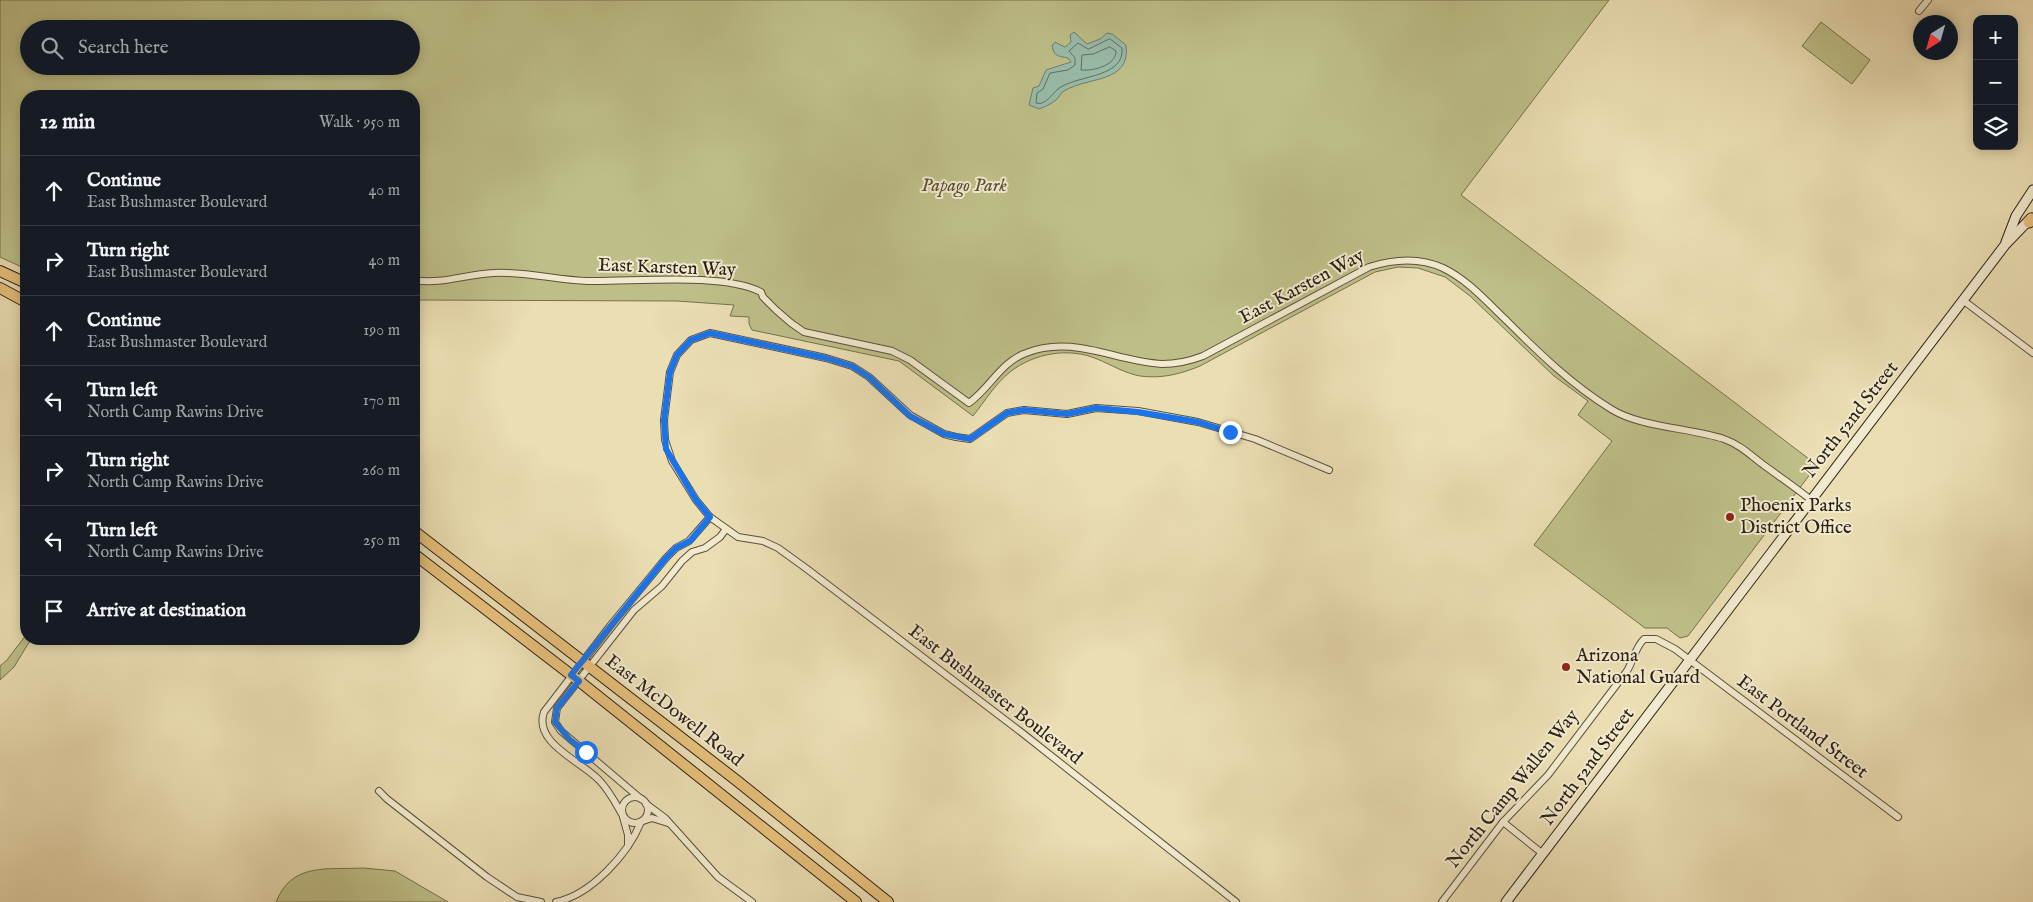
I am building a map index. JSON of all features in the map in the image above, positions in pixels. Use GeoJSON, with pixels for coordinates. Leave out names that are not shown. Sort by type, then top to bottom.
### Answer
{"type":"FeatureCollection","features":[{"type":"Feature","properties":{"kind":"main road","name":"North 52nd Street"},"geometry":{"type":"LineString","coordinates":[[2005,245],[2016,216],[2033,190]]}},
{"type":"Feature","properties":{"kind":"main road","name":"North 52nd Street"},"geometry":{"type":"LineString","coordinates":[[1506,902],[2005,245],[2032,219]]}},
{"type":"Feature","properties":{"kind":"main road"},"geometry":{"type":"LineString","coordinates":[[0,270],[20,280]]}},
{"type":"Feature","properties":{"kind":"main road"},"geometry":{"type":"LineString","coordinates":[[0,288],[20,299]]}},
{"type":"Feature","properties":{"kind":"main road","name":"East McDowell Road"},"geometry":{"type":"LineString","coordinates":[[420,536],[736,780],[888,902]]}},
{"type":"Feature","properties":{"kind":"main road","name":"East McDowell Road"},"geometry":{"type":"LineString","coordinates":[[420,559],[575,678],[856,902]]}},
{"type":"Feature","properties":{"kind":"street"},"geometry":{"type":"LineString","coordinates":[[1919,11],[1928,0]]}},
{"type":"Feature","properties":{"kind":"street","name":"East Karsten Way"},"geometry":{"type":"LineString","coordinates":[[420,280],[435,281],[493,272],[589,281],[675,281],[734,284],[751,287],[761,292],[763,297],[776,310],[804,332],[885,349],[910,360],[969,403],[980,395],[1010,362],[1025,353],[1041,348],[1068,346],[1094,349],[1152,363],[1184,362],[1204,356],[1369,267],[1390,261],[1413,260],[1434,264],[1467,283],[1560,371],[1610,409],[1621,415],[1704,433],[1726,440],[1744,449],[1811,500]]}},
{"type":"Feature","properties":{"kind":"street"},"geometry":{"type":"LineString","coordinates":[[1964,301],[2033,353]]}},
{"type":"Feature","properties":{"kind":"street","name":"East Bushmaster Boulevard"},"geometry":{"type":"LineString","coordinates":[[1236,902],[1029,738],[807,569],[778,548],[763,541],[738,537],[710,517],[696,500],[666,449],[664,420],[670,372],[677,355],[691,340],[710,333],[826,358],[852,366],[869,377],[910,416],[944,434],[956,437],[970,439],[1007,413],[1024,410],[1067,414],[1096,408],[1138,412],[1198,422],[1255,439],[1329,470]]}},
{"type":"Feature","properties":{"kind":"street"},"geometry":{"type":"LineString","coordinates":[[668,823],[652,818],[633,824],[623,817],[599,780],[556,746],[544,733],[541,724],[544,712],[575,678],[666,558],[676,548],[690,541],[710,517]]}},
{"type":"Feature","properties":{"kind":"street"},"geometry":{"type":"LineString","coordinates":[[726,529],[720,537],[705,548],[692,552],[682,561],[662,586],[634,610],[586,664],[557,708],[555,722],[570,740],[666,818],[668,823],[718,878],[752,902]]}},
{"type":"Feature","properties":{"kind":"street","name":"North Camp Wallen Way"},"geometry":{"type":"LineString","coordinates":[[1442,902],[1502,822],[1548,775],[1633,662],[1637,646],[1644,639],[1656,639],[1675,649],[1689,660]]}},
{"type":"Feature","properties":{"kind":"street","name":"East Portland Street"},"geometry":{"type":"LineString","coordinates":[[1689,660],[1898,817]]}},
{"type":"Feature","properties":{"kind":"street"},"geometry":{"type":"LineString","coordinates":[[379,791],[487,877],[517,897],[541,902]]}},
{"type":"Feature","properties":{"kind":"street"},"geometry":{"type":"LineString","coordinates":[[628,846],[628,835],[622,808],[626,801],[633,797],[644,801]]}},
{"type":"Feature","properties":{"kind":"street"},"geometry":{"type":"LineString","coordinates":[[556,902],[580,894],[595,882],[628,846],[647,816],[644,801]]}},
{"type":"Feature","properties":{"kind":"street"},"geometry":{"type":"LineString","coordinates":[[1502,822],[1543,854]]}},
{"type":"Feature","properties":{"kind":"green space","name":"Papago Park"},"geometry":{"type":"Polygon","coordinates":[[[0,0],[1609,0],[1461,195],[1817,465],[1688,636],[1680,638],[1667,628],[1645,628],[1534,545],[1612,441],[1578,415],[1588,401],[1554,376],[1470,296],[1445,277],[1418,268],[1398,267],[1375,272],[1200,366],[1171,375],[1156,377],[1134,375],[1097,359],[1075,353],[1041,356],[1019,365],[1010,372],[995,387],[973,416],[899,361],[752,330],[749,324],[749,317],[730,316],[734,305],[677,301],[420,300],[420,90],[20,90],[20,266],[0,257],[0,0]]]}},
{"type":"Feature","properties":{"kind":"green space"},"geometry":{"type":"Polygon","coordinates":[[[1821,22],[1870,60],[1852,84],[1802,46],[1821,22]]]}},
{"type":"Feature","properties":{"kind":"green space"},"geometry":{"type":"Polygon","coordinates":[[[20,643],[20,645],[27,645],[14,667],[0,680],[0,666],[20,643]]]}},
{"type":"Feature","properties":{"kind":"green space"},"geometry":{"type":"Polygon","coordinates":[[[363,868],[395,871],[448,902],[276,902],[283,889],[291,880],[301,874],[324,869],[363,868]]]}},
{"type":"Feature","properties":{"kind":"water"},"geometry":{"type":"Polygon","coordinates":[[[1074,32],[1087,44],[1100,39],[1107,33],[1112,34],[1126,45],[1126,58],[1122,67],[1106,77],[1074,86],[1064,91],[1056,100],[1039,109],[1029,105],[1033,88],[1039,86],[1046,70],[1071,62],[1068,58],[1056,54],[1052,46],[1055,42],[1065,47],[1071,42],[1070,35],[1074,32]]]}},
{"type":"Feature","properties":{"kind":"place","name":"Phoenix Parks District Office"},"geometry":{"type":"Point","coordinates":[1730,517]}},
{"type":"Feature","properties":{"kind":"place","name":"Arizona National Guard"},"geometry":{"type":"Point","coordinates":[1566,667]}},
{"type":"Feature","properties":{"kind":"route"},"geometry":{"type":"LineString","coordinates":[[586,752],[570,740],[555,722],[557,708],[579,681],[571,675],[666,558],[676,548],[690,541],[710,517],[696,500],[672,461],[666,449],[665,440],[664,420],[670,372],[677,355],[691,340],[710,333],[826,358],[852,366],[869,377],[910,416],[944,434],[956,437],[970,439],[1007,413],[1024,410],[1067,414],[1096,408],[1138,412],[1198,422],[1230,432]]}}]}
